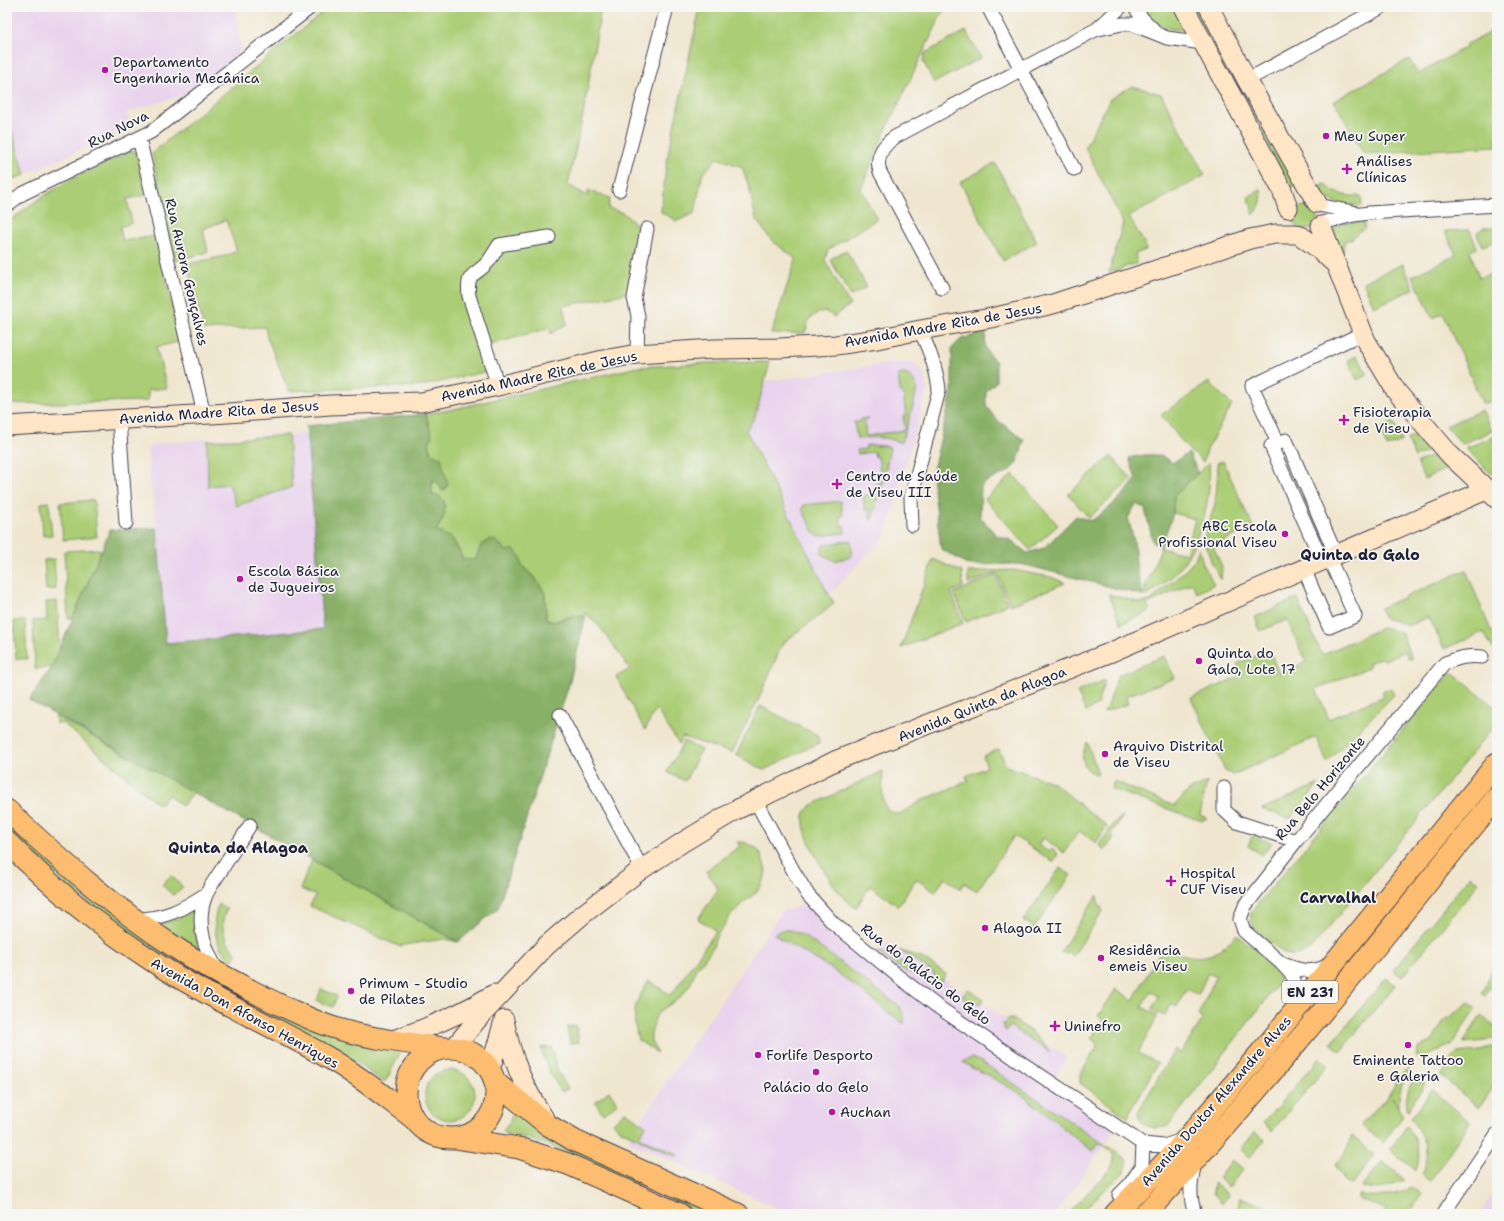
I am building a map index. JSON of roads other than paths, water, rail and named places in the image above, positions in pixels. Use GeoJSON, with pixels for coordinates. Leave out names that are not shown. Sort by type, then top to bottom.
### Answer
{"type":"FeatureCollection","features":[{"type":"Feature","properties":{"kind":"main road","name":"Avenida Doutor Alexandre Alves"},"geometry":{"type":"LineString","coordinates":[[1115,1214],[1186,1138],[1298,1006],[1497,763]]}},
{"type":"Feature","properties":{"kind":"main road","name":"Avenida Doutor Alexandre Alves"},"geometry":{"type":"LineString","coordinates":[[1145,1214],[1196,1160],[1283,1059],[1497,797]]}},
{"type":"Feature","properties":{"kind":"main road","name":"Avenida Dom Afonso Henriques"},"geometry":{"type":"LineString","coordinates":[[7,810],[80,876],[135,919],[173,947],[220,974],[297,1012],[337,1029],[390,1041],[449,1048]]}},
{"type":"Feature","properties":{"kind":"main road","name":"Avenida Dom Afonso Henriques"},"geometry":{"type":"LineString","coordinates":[[7,842],[64,895],[111,932],[157,964],[200,990],[328,1057],[360,1078],[414,1118]]}},
{"type":"Feature","properties":{"kind":"main road"},"geometry":{"type":"LineString","coordinates":[[680,1214],[568,1164],[519,1148],[431,1134],[421,1127],[414,1118],[407,1104],[406,1089],[410,1074],[418,1062],[430,1053],[449,1048],[470,1052],[481,1060],[492,1076],[548,1125],[575,1141],[738,1214]]}},
{"type":"Feature","properties":{"kind":"main road"},"geometry":{"type":"LineString","coordinates":[[455,1138],[468,1135],[479,1129],[488,1119],[494,1108],[496,1095],[492,1076]]}},
{"type":"Feature","properties":{"kind":"street","name":"Rua Nova"},"geometry":{"type":"LineString","coordinates":[[7,206],[22,194],[152,132],[311,7]]}},
{"type":"Feature","properties":{"kind":"street"},"geometry":{"type":"LineString","coordinates":[[619,190],[667,7]]}},
{"type":"Feature","properties":{"kind":"street"},"geometry":{"type":"LineString","coordinates":[[988,7],[1074,169]]}},
{"type":"Feature","properties":{"kind":"street"},"geometry":{"type":"LineString","coordinates":[[1098,29],[1121,7]]}},
{"type":"Feature","properties":{"kind":"street"},"geometry":{"type":"LineString","coordinates":[[1136,7],[1145,22],[1155,31],[1167,38]]}},
{"type":"Feature","properties":{"kind":"street"},"geometry":{"type":"LineString","coordinates":[[1184,7],[1282,190],[1288,209],[1286,220],[1288,226],[1298,235],[1319,249],[1336,266]]}},
{"type":"Feature","properties":{"kind":"street"},"geometry":{"type":"LineString","coordinates":[[1209,7],[1319,214],[1336,266],[1363,333],[1382,369],[1396,391],[1450,455],[1491,495]]}},
{"type":"Feature","properties":{"kind":"street"},"geometry":{"type":"LineString","coordinates":[[1247,80],[1382,7]]}},
{"type":"Feature","properties":{"kind":"street"},"geometry":{"type":"LineString","coordinates":[[942,288],[880,172],[878,162],[881,152],[886,144],[895,137],[1098,29],[1116,25],[1132,24],[1167,38],[1203,43]]}},
{"type":"Feature","properties":{"kind":"street","name":"Rua Aurora Gonçalves"},"geometry":{"type":"LineString","coordinates":[[139,138],[204,414]]}},
{"type":"Feature","properties":{"kind":"street"},"geometry":{"type":"LineString","coordinates":[[1288,209],[1298,200],[1311,200],[1319,214],[1313,234],[1298,235]]}},
{"type":"Feature","properties":{"kind":"street"},"geometry":{"type":"LineString","coordinates":[[1319,214],[1347,216],[1369,213],[1497,205]]}},
{"type":"Feature","properties":{"kind":"street","name":"Avenida Madre Rita de Jesus"},"geometry":{"type":"LineString","coordinates":[[1250,239],[1279,220],[1288,209]]}},
{"type":"Feature","properties":{"kind":"street"},"geometry":{"type":"LineString","coordinates":[[1319,214],[1354,212],[1369,213]]}},
{"type":"Feature","properties":{"kind":"street"},"geometry":{"type":"LineString","coordinates":[[637,354],[638,316],[634,298],[646,229]]}},
{"type":"Feature","properties":{"kind":"street","name":"Avenida Madre Rita de Jesus"},"geometry":{"type":"LineString","coordinates":[[7,426],[330,405],[421,402],[498,386],[603,360],[637,354],[714,349],[836,345],[877,340],[920,330],[991,318],[1053,304],[1250,239],[1275,234],[1298,235]]}},
{"type":"Feature","properties":{"kind":"street"},"geometry":{"type":"LineString","coordinates":[[498,386],[469,296],[469,279],[477,270],[487,263],[499,245],[549,237]]}},
{"type":"Feature","properties":{"kind":"street"},"geometry":{"type":"LineString","coordinates":[[912,525],[911,498],[939,390],[938,378],[931,354],[920,330]]}},
{"type":"Feature","properties":{"kind":"street"},"geometry":{"type":"LineString","coordinates":[[1304,569],[1329,627],[1355,616],[1329,558],[1271,446],[1278,443],[1252,386],[1363,333]]}},
{"type":"Feature","properties":{"kind":"street"},"geometry":{"type":"LineString","coordinates":[[119,419],[126,523]]}},
{"type":"Feature","properties":{"kind":"street","name":"Avenida Quinta da Alagoa"},"geometry":{"type":"LineString","coordinates":[[516,980],[546,946],[582,915],[642,869],[726,815],[755,800],[837,760],[1109,653],[1329,558],[1491,495]]}},
{"type":"Feature","properties":{"kind":"street","name":"Rua Belo Horizonte"},"geometry":{"type":"LineString","coordinates":[[1298,1006],[1293,976],[1281,963],[1244,931],[1240,919],[1245,906],[1296,841],[1445,663],[1471,655],[1482,657]]}},
{"type":"Feature","properties":{"kind":"street"},"geometry":{"type":"LineString","coordinates":[[560,715],[642,869]]}},
{"type":"Feature","properties":{"kind":"street"},"geometry":{"type":"LineString","coordinates":[[1224,788],[1224,810],[1237,822],[1296,841]]}},
{"type":"Feature","properties":{"kind":"street","name":"Rua do Palácio do Gelo"},"geometry":{"type":"LineString","coordinates":[[755,800],[808,895],[838,927],[938,1007],[1142,1144]]}},
{"type":"Feature","properties":{"kind":"street"},"geometry":{"type":"LineString","coordinates":[[220,974],[211,960],[203,938],[201,916],[206,894],[250,825]]}},
{"type":"Feature","properties":{"kind":"street"},"geometry":{"type":"LineString","coordinates":[[135,919],[149,920],[172,914],[189,906],[206,894]]}},
{"type":"Feature","properties":{"kind":"street","name":"Rua Belo Horizonte"},"geometry":{"type":"LineString","coordinates":[[1281,963],[1308,971],[1320,970],[1333,964]]}},
{"type":"Feature","properties":{"kind":"street"},"geometry":{"type":"LineString","coordinates":[[492,1076],[504,1020],[516,980]]}},
{"type":"Feature","properties":{"kind":"street"},"geometry":{"type":"LineString","coordinates":[[390,1041],[416,1032],[464,1011],[516,980]]}},
{"type":"Feature","properties":{"kind":"street"},"geometry":{"type":"LineString","coordinates":[[449,1048],[516,980]]}},
{"type":"Feature","properties":{"kind":"street"},"geometry":{"type":"LineString","coordinates":[[504,1020],[509,1047],[517,1069],[531,1098],[548,1125]]}},
{"type":"Feature","properties":{"kind":"street"},"geometry":{"type":"LineString","coordinates":[[1443,1214],[1497,1134]]}},
{"type":"Feature","properties":{"kind":"street"},"geometry":{"type":"LineString","coordinates":[[1107,1214],[1111,1203],[1130,1184],[1142,1166],[1142,1144],[1164,1146],[1186,1138]]}},
{"type":"Feature","properties":{"kind":"street"},"geometry":{"type":"LineString","coordinates":[[1194,1209],[1190,1197],[1190,1182],[1196,1160]]}},
{"type":"Feature","properties":{"kind":"place","name":"Departamento Engenharia Mecânica"},"geometry":{"type":"Point","coordinates":[105,70]}},
{"type":"Feature","properties":{"kind":"place","name":"Meu Super"},"geometry":{"type":"Point","coordinates":[1326,136]}},
{"type":"Feature","properties":{"kind":"place","name":"Análises Clínicas"},"geometry":{"type":"Point","coordinates":[1347,169]}},
{"type":"Feature","properties":{"kind":"place","name":"Fisioterapia de Viseu"},"geometry":{"type":"Point","coordinates":[1344,420]}},
{"type":"Feature","properties":{"kind":"place","name":"Centro de Saúde de Viseu III"},"geometry":{"type":"Point","coordinates":[837,484]}},
{"type":"Feature","properties":{"kind":"place","name":"ABC Escola Profissional Viseu"},"geometry":{"type":"Point","coordinates":[1285,534]}},
{"type":"Feature","properties":{"kind":"place","name":"Escola Básica de Jugueiros"},"geometry":{"type":"Point","coordinates":[240,579]}},
{"type":"Feature","properties":{"kind":"place","name":"Quinta do Galo, Lote 17"},"geometry":{"type":"Point","coordinates":[1199,661]}},
{"type":"Feature","properties":{"kind":"place","name":"Arquivo Distrital de Viseu"},"geometry":{"type":"Point","coordinates":[1105,754]}},
{"type":"Feature","properties":{"kind":"place","name":"Hospital CUF Viseu"},"geometry":{"type":"Point","coordinates":[1171,881]}},
{"type":"Feature","properties":{"kind":"place","name":"Alagoa II"},"geometry":{"type":"Point","coordinates":[985,928]}},
{"type":"Feature","properties":{"kind":"place","name":"Residência emeis Viseu"},"geometry":{"type":"Point","coordinates":[1101,958]}},
{"type":"Feature","properties":{"kind":"place","name":"Primum - Studio de Pilates"},"geometry":{"type":"Point","coordinates":[351,991]}},
{"type":"Feature","properties":{"kind":"place","name":"Uninefro"},"geometry":{"type":"Point","coordinates":[1055,1026]}},
{"type":"Feature","properties":{"kind":"place","name":"Eminente Tattoo e Galeria"},"geometry":{"type":"Point","coordinates":[1408,1045]}},
{"type":"Feature","properties":{"kind":"place","name":"Forlife Desporto"},"geometry":{"type":"Point","coordinates":[758,1055]}},
{"type":"Feature","properties":{"kind":"place","name":"Palácio do Gelo"},"geometry":{"type":"Point","coordinates":[816,1072]}},
{"type":"Feature","properties":{"kind":"place","name":"Auchan"},"geometry":{"type":"Point","coordinates":[832,1112]}},
{"type":"Feature","properties":{"kind":"district","name":"Quinta do Galo"},"geometry":{"type":"Point","coordinates":[1360,555]}},
{"type":"Feature","properties":{"kind":"district","name":"Quinta da Alagoa"},"geometry":{"type":"Point","coordinates":[238,848]}},
{"type":"Feature","properties":{"kind":"district","name":"Carvalhal"},"geometry":{"type":"Point","coordinates":[1338,898]}}]}
